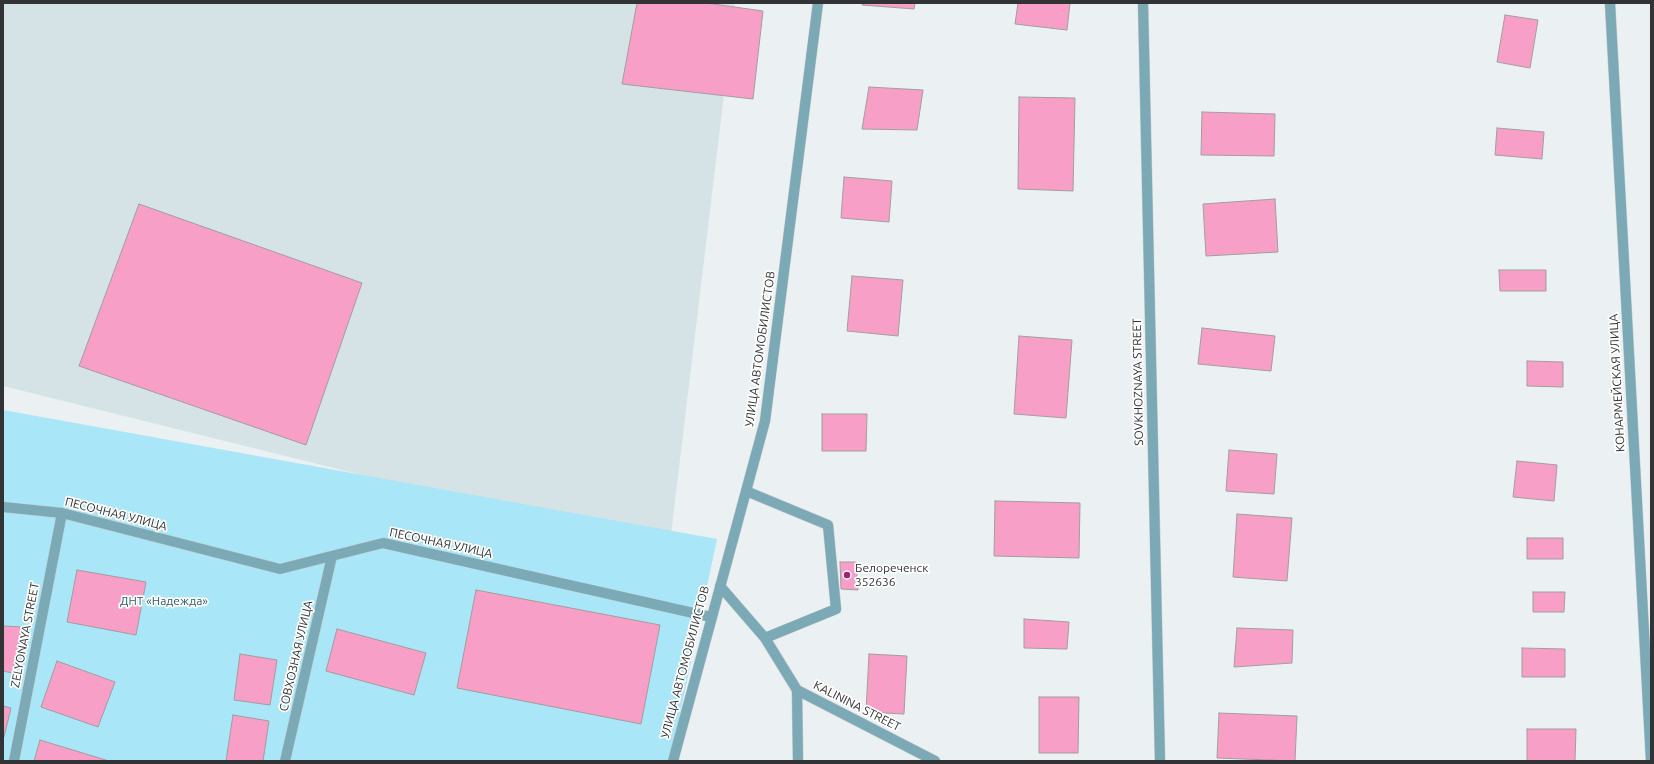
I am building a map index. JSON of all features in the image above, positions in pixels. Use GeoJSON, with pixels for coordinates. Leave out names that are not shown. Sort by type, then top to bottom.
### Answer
{"type":"FeatureCollection","features":[{"type":"Feature","properties":{"kind":"street","name":"УЛИЦА АВТОМОБИЛИСТОВ"},"geometry":{"type":"LineString","coordinates":[[673,761],[765,421],[818,3]]}},
{"type":"Feature","properties":{"kind":"street","name":"SOVKHOZNAYA STREET"},"geometry":{"type":"LineString","coordinates":[[1143,3],[1160,761]]}},
{"type":"Feature","properties":{"kind":"street","name":"КОНАРМЕЙСКАЯ УЛИЦА"},"geometry":{"type":"LineString","coordinates":[[1610,3],[1651,761]]}},
{"type":"Feature","properties":{"kind":"street"},"geometry":{"type":"LineString","coordinates":[[746,491],[828,525],[836,609],[766,638]]}},
{"type":"Feature","properties":{"kind":"street","name":"ПЕСОЧНАЯ УЛИЦА"},"geometry":{"type":"LineString","coordinates":[[3,507],[62,513],[280,569],[383,543],[711,617]]}},
{"type":"Feature","properties":{"kind":"street","name":"ZELYONAYA STREET"},"geometry":{"type":"LineString","coordinates":[[14,761],[62,513]]}},
{"type":"Feature","properties":{"kind":"street","name":"СОВХОЗНАЯ УЛИЦА"},"geometry":{"type":"LineString","coordinates":[[285,761],[332,556]]}},
{"type":"Feature","properties":{"kind":"street","name":"KALININA STREET"},"geometry":{"type":"LineString","coordinates":[[720,586],[766,638],[797,690],[935,761]]}},
{"type":"Feature","properties":{"kind":"street"},"geometry":{"type":"LineString","coordinates":[[797,690],[798,761]]}},
{"type":"Feature","properties":{"kind":"shaded area"},"geometry":{"type":"Polygon","coordinates":[[[3,3],[735,3],[669,551],[3,386],[3,3]]]}},
{"type":"Feature","properties":{"kind":"green space","name":"ДНТ «Надежда»"},"geometry":{"type":"Polygon","coordinates":[[[3,410],[717,539],[670,761],[3,761],[3,410]]]}},
{"type":"Feature","properties":{"kind":"building"},"geometry":{"type":"Polygon","coordinates":[[[637,3],[706,3],[763,11],[753,99],[622,84],[637,3]]]}},
{"type":"Feature","properties":{"kind":"building"},"geometry":{"type":"Polygon","coordinates":[[[863,3],[915,3],[914,9],[862,5],[863,3]]]}},
{"type":"Feature","properties":{"kind":"building"},"geometry":{"type":"Polygon","coordinates":[[[1018,3],[1070,3],[1067,30],[1015,24],[1018,3]]]}},
{"type":"Feature","properties":{"kind":"building"},"geometry":{"type":"Polygon","coordinates":[[[1505,15],[1538,20],[1530,68],[1497,62],[1505,15]]]}},
{"type":"Feature","properties":{"kind":"building"},"geometry":{"type":"Polygon","coordinates":[[[869,87],[923,90],[917,130],[862,129],[869,87]]]}},
{"type":"Feature","properties":{"kind":"building"},"geometry":{"type":"Polygon","coordinates":[[[1019,97],[1075,98],[1073,191],[1018,189],[1019,97]]]}},
{"type":"Feature","properties":{"kind":"building"},"geometry":{"type":"Polygon","coordinates":[[[1202,112],[1275,114],[1274,156],[1201,155],[1202,112]]]}},
{"type":"Feature","properties":{"kind":"building"},"geometry":{"type":"Polygon","coordinates":[[[1497,128],[1544,132],[1542,159],[1495,155],[1497,128]]]}},
{"type":"Feature","properties":{"kind":"building"},"geometry":{"type":"Polygon","coordinates":[[[844,177],[892,181],[889,222],[841,218],[844,177]]]}},
{"type":"Feature","properties":{"kind":"building"},"geometry":{"type":"Polygon","coordinates":[[[1275,199],[1278,252],[1206,256],[1203,204],[1275,199]]]}},
{"type":"Feature","properties":{"kind":"building"},"geometry":{"type":"Polygon","coordinates":[[[139,204],[362,283],[306,445],[79,366],[139,204]]]}},
{"type":"Feature","properties":{"kind":"building"},"geometry":{"type":"Polygon","coordinates":[[[1499,270],[1546,270],[1546,291],[1500,291],[1499,270]]]}},
{"type":"Feature","properties":{"kind":"building"},"geometry":{"type":"Polygon","coordinates":[[[852,276],[903,280],[898,336],[847,331],[852,276]]]}},
{"type":"Feature","properties":{"kind":"building"},"geometry":{"type":"Polygon","coordinates":[[[1202,328],[1275,336],[1271,371],[1198,364],[1202,328]]]}},
{"type":"Feature","properties":{"kind":"building"},"geometry":{"type":"Polygon","coordinates":[[[1019,336],[1072,340],[1066,418],[1014,414],[1019,336]]]}},
{"type":"Feature","properties":{"kind":"building"},"geometry":{"type":"Polygon","coordinates":[[[1527,361],[1563,362],[1563,387],[1527,386],[1527,361]]]}},
{"type":"Feature","properties":{"kind":"building"},"geometry":{"type":"Polygon","coordinates":[[[822,414],[867,414],[866,451],[822,451],[822,414]]]}},
{"type":"Feature","properties":{"kind":"building"},"geometry":{"type":"Polygon","coordinates":[[[1229,450],[1277,454],[1274,494],[1226,491],[1229,450]]]}},
{"type":"Feature","properties":{"kind":"building"},"geometry":{"type":"Polygon","coordinates":[[[1517,461],[1557,465],[1554,501],[1513,497],[1517,461]]]}},
{"type":"Feature","properties":{"kind":"building"},"geometry":{"type":"Polygon","coordinates":[[[995,501],[1080,503],[1079,558],[994,556],[995,501]]]}},
{"type":"Feature","properties":{"kind":"building"},"geometry":{"type":"Polygon","coordinates":[[[1237,514],[1292,518],[1287,581],[1233,577],[1237,514]]]}},
{"type":"Feature","properties":{"kind":"building"},"geometry":{"type":"Polygon","coordinates":[[[1527,538],[1563,538],[1563,559],[1527,559],[1527,538]]]}},
{"type":"Feature","properties":{"kind":"building"},"geometry":{"type":"Polygon","coordinates":[[[840,562],[856,562],[858,590],[841,589],[840,562]]]}},
{"type":"Feature","properties":{"kind":"building"},"geometry":{"type":"Polygon","coordinates":[[[77,570],[146,582],[136,635],[67,622],[77,570]]]}},
{"type":"Feature","properties":{"kind":"building"},"geometry":{"type":"Polygon","coordinates":[[[476,590],[660,625],[641,724],[457,688],[476,590]]]}},
{"type":"Feature","properties":{"kind":"building"},"geometry":{"type":"Polygon","coordinates":[[[1533,592],[1565,592],[1564,612],[1533,612],[1533,592]]]}},
{"type":"Feature","properties":{"kind":"building"},"geometry":{"type":"Polygon","coordinates":[[[1024,619],[1069,622],[1067,649],[1024,648],[1024,619]]]}},
{"type":"Feature","properties":{"kind":"building"},"geometry":{"type":"Polygon","coordinates":[[[3,626],[23,627],[12,673],[3,671],[3,626]]]}},
{"type":"Feature","properties":{"kind":"building"},"geometry":{"type":"Polygon","coordinates":[[[1237,628],[1293,630],[1292,663],[1234,667],[1237,628]]]}},
{"type":"Feature","properties":{"kind":"building"},"geometry":{"type":"Polygon","coordinates":[[[337,629],[426,653],[414,695],[326,671],[337,629]]]}},
{"type":"Feature","properties":{"kind":"building"},"geometry":{"type":"Polygon","coordinates":[[[1522,648],[1565,649],[1565,677],[1522,677],[1522,648]]]}},
{"type":"Feature","properties":{"kind":"building"},"geometry":{"type":"Polygon","coordinates":[[[240,654],[277,660],[270,705],[234,700],[240,654]]]}},
{"type":"Feature","properties":{"kind":"building"},"geometry":{"type":"Polygon","coordinates":[[[869,654],[907,656],[904,714],[866,712],[869,654]]]}},
{"type":"Feature","properties":{"kind":"building"},"geometry":{"type":"Polygon","coordinates":[[[57,661],[115,682],[98,727],[41,707],[57,661]]]}},
{"type":"Feature","properties":{"kind":"building"},"geometry":{"type":"Polygon","coordinates":[[[1039,697],[1079,697],[1078,753],[1039,753],[1039,697]]]}},
{"type":"Feature","properties":{"kind":"building"},"geometry":{"type":"Polygon","coordinates":[[[3,706],[11,708],[4,737],[3,737],[3,706]]]}},
{"type":"Feature","properties":{"kind":"building"},"geometry":{"type":"Polygon","coordinates":[[[1219,713],[1297,716],[1295,761],[1217,758],[1219,713]]]}},
{"type":"Feature","properties":{"kind":"building"},"geometry":{"type":"Polygon","coordinates":[[[233,715],[269,721],[263,761],[226,761],[233,715]]]}},
{"type":"Feature","properties":{"kind":"building"},"geometry":{"type":"Polygon","coordinates":[[[1527,729],[1576,729],[1575,761],[1527,761],[1527,729]]]}},
{"type":"Feature","properties":{"kind":"building"},"geometry":{"type":"Polygon","coordinates":[[[40,740],[109,761],[34,761],[40,740]]]}},
{"type":"Feature","properties":{"kind":"place","name":"Белореченск 352636"},"geometry":{"type":"Point","coordinates":[847,575]}}]}
